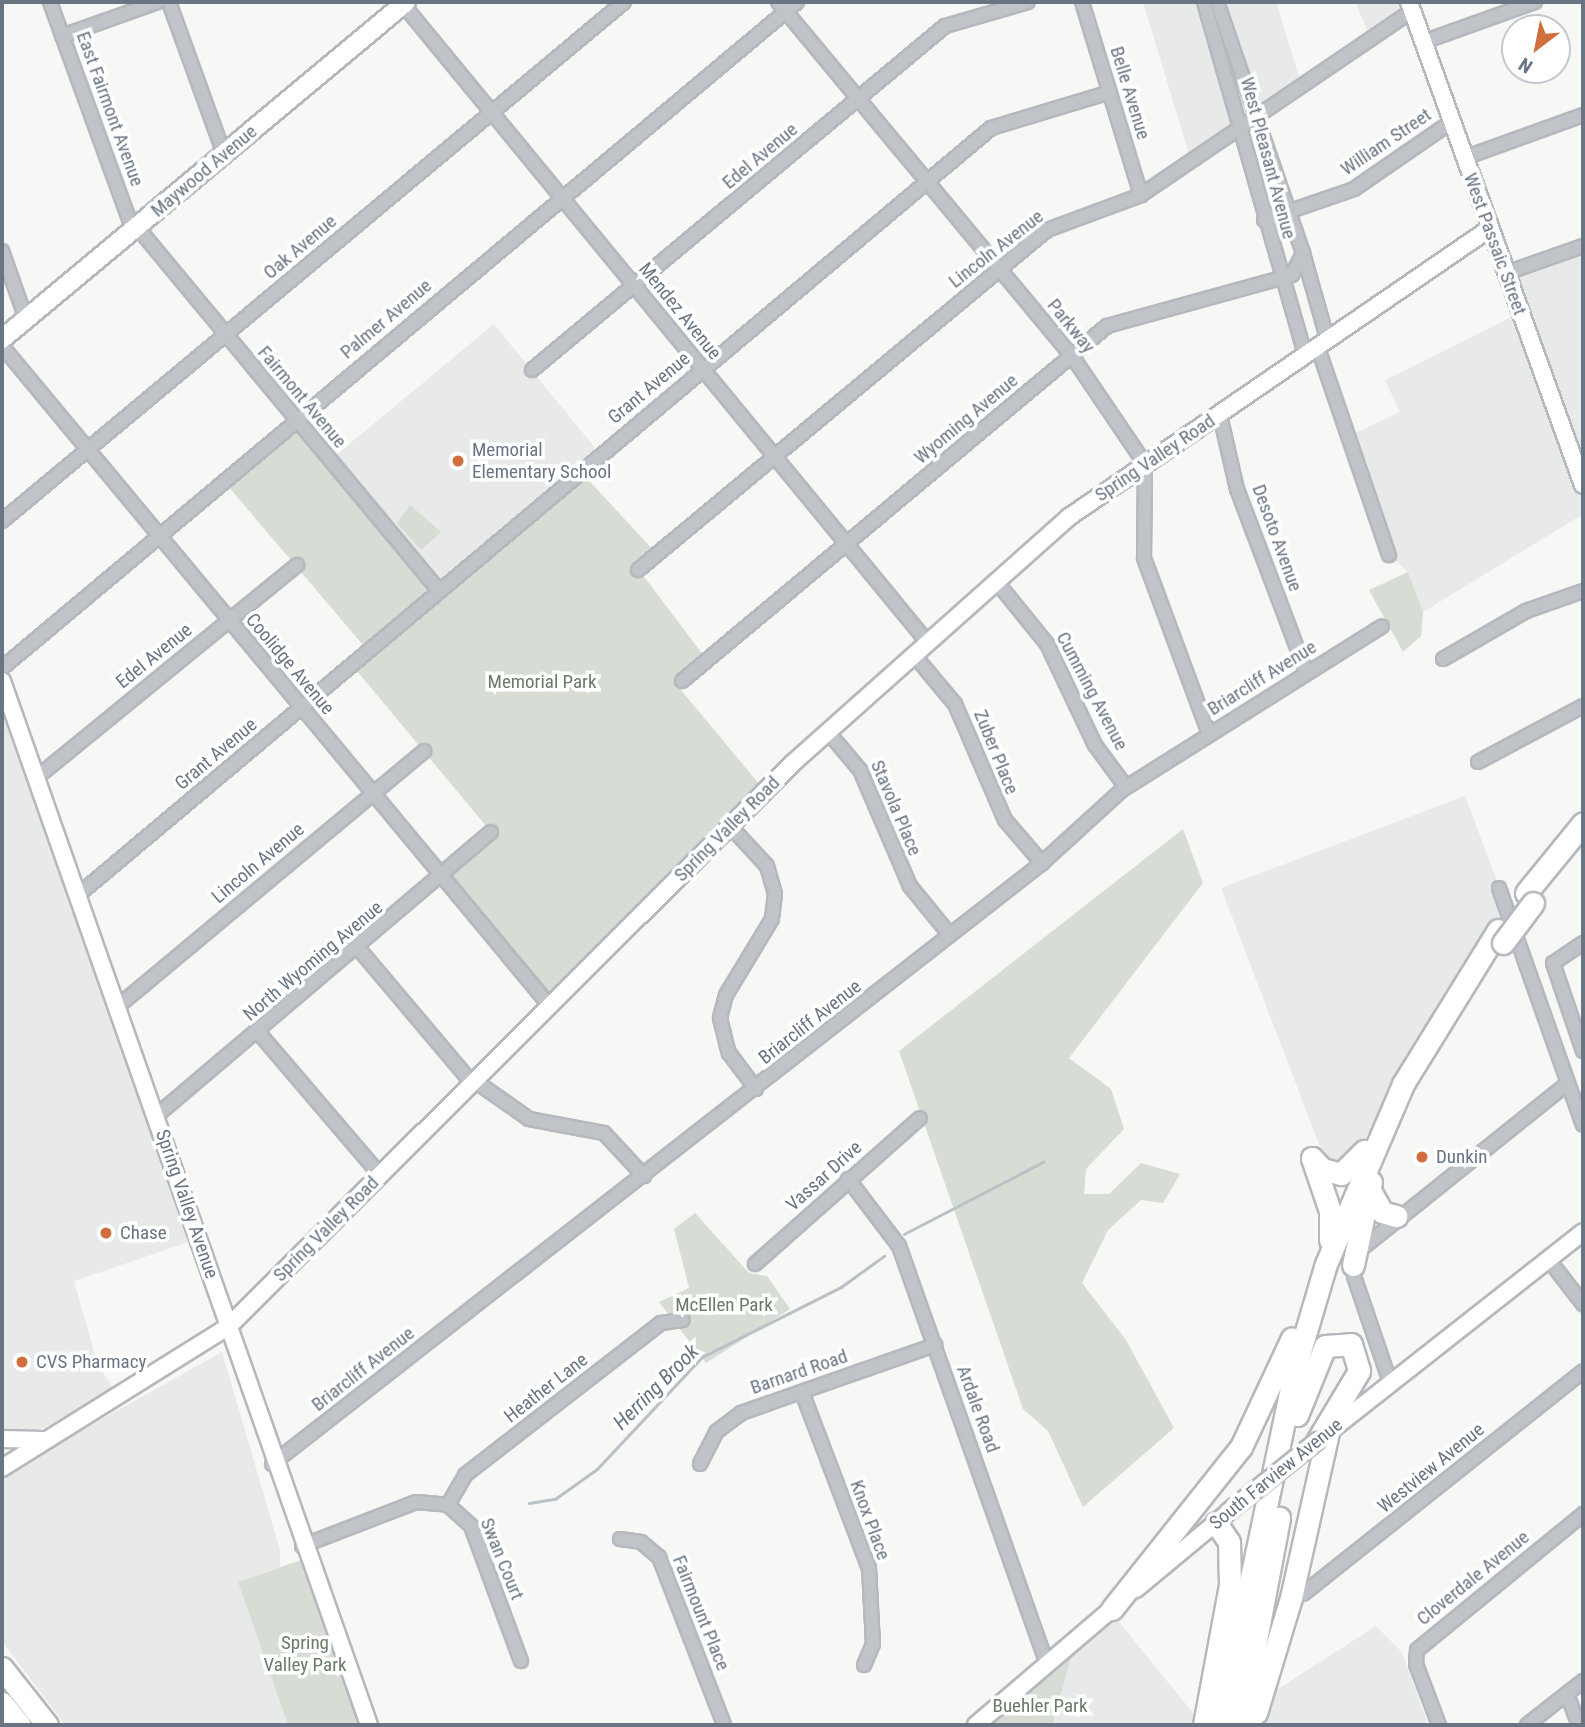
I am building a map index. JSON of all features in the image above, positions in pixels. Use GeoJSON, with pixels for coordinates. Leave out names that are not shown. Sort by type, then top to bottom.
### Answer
{"type":"FeatureCollection","features":[{"type":"Feature","properties":{"kind":"highway"},"geometry":{"type":"LineString","coordinates":[[1220,1725],[1316,1293],[1326,1264],[1380,1130],[1430,1036],[1583,823]]}},
{"type":"Feature","properties":{"kind":"highway"},"geometry":{"type":"LineString","coordinates":[[1530,898],[1583,844]]}},
{"type":"Feature","properties":{"kind":"highway"},"geometry":{"type":"LineString","coordinates":[[1240,1725],[1262,1633],[1297,1415],[1324,1310],[1371,1187],[1420,1078],[1500,937]]}},
{"type":"Feature","properties":{"kind":"highway"},"geometry":{"type":"LineString","coordinates":[[1326,1264],[1330,1211],[1312,1158],[1322,1169],[1341,1174],[1380,1130]]}},
{"type":"Feature","properties":{"kind":"highway"},"geometry":{"type":"LineString","coordinates":[[1371,1187],[1381,1212],[1396,1216]]}},
{"type":"Feature","properties":{"kind":"highway"},"geometry":{"type":"LineString","coordinates":[[1353,1265],[1371,1187]]}},
{"type":"Feature","properties":{"kind":"highway"},"geometry":{"type":"LineString","coordinates":[[1112,1609],[1241,1447],[1316,1293]]}},
{"type":"Feature","properties":{"kind":"highway"},"geometry":{"type":"LineString","coordinates":[[1252,1725],[1292,1598],[1323,1436],[1359,1371],[1351,1343],[1325,1346],[1297,1415]]}},
{"type":"Feature","properties":{"kind":"highway"},"geometry":{"type":"LineString","coordinates":[[1204,1725],[1230,1585],[1229,1542],[1222,1518]]}},
{"type":"Feature","properties":{"kind":"highway"},"geometry":{"type":"LineString","coordinates":[[2,1668],[47,1725]]}},
{"type":"Feature","properties":{"kind":"highway"},"geometry":{"type":"LineString","coordinates":[[2,1703],[20,1725]]}},
{"type":"Feature","properties":{"kind":"main road","name":"Maywood Avenue"},"geometry":{"type":"LineString","coordinates":[[2,339],[404,3]]}},
{"type":"Feature","properties":{"kind":"street","name":"East Fairmont Avenue"},"geometry":{"type":"LineString","coordinates":[[50,2],[135,228]]}},
{"type":"Feature","properties":{"kind":"street"},"geometry":{"type":"LineString","coordinates":[[62,36],[158,2]]}},
{"type":"Feature","properties":{"kind":"street"},"geometry":{"type":"LineString","coordinates":[[169,2],[224,154]]}},
{"type":"Feature","properties":{"kind":"street","name":"Oak Avenue"},"geometry":{"type":"LineString","coordinates":[[2,522],[624,2]]}},
{"type":"Feature","properties":{"kind":"street","name":"Palmer Avenue"},"geometry":{"type":"LineString","coordinates":[[2,668],[157,533],[562,198],[782,6],[797,2]]}},
{"type":"Feature","properties":{"kind":"street","name":"Edel Avenue"},"geometry":{"type":"LineString","coordinates":[[533,370],[945,26],[1028,2]]}},
{"type":"Feature","properties":{"kind":"street","name":"Belle Avenue"},"geometry":{"type":"LineString","coordinates":[[1082,2],[1141,195]]}},
{"type":"Feature","properties":{"kind":"street","name":"West Pleasant Avenue"},"geometry":{"type":"LineString","coordinates":[[1204,2],[1248,123],[1271,149],[1327,338],[1318,348],[1304,351],[1264,220],[1248,123],[1217,2]]}},
{"type":"Feature","properties":{"kind":"street"},"geometry":{"type":"LineString","coordinates":[[1423,42],[1535,2]]}},
{"type":"Feature","properties":{"kind":"street","name":"Mendez Avenue"},"geometry":{"type":"LineString","coordinates":[[404,3],[928,643]]}},
{"type":"Feature","properties":{"kind":"street","name":"Parkway"},"geometry":{"type":"LineString","coordinates":[[782,6],[1072,356],[1145,464]]}},
{"type":"Feature","properties":{"kind":"street","name":"Lincoln Avenue"},"geometry":{"type":"LineString","coordinates":[[638,570],[999,269],[1061,222],[1141,195],[1248,123],[1410,7]]}},
{"type":"Feature","properties":{"kind":"street","name":"West Passaic Street"},"geometry":{"type":"LineString","coordinates":[[1410,7],[1583,485]]}},
{"type":"Feature","properties":{"kind":"street","name":"Grant Avenue"},"geometry":{"type":"LineString","coordinates":[[78,895],[991,128],[1110,92]]}},
{"type":"Feature","properties":{"kind":"street"},"geometry":{"type":"LineString","coordinates":[[1464,158],[1583,115]]}},
{"type":"Feature","properties":{"kind":"street","name":"William Street"},"geometry":{"type":"LineString","coordinates":[[1264,220],[1354,189],[1451,122]]}},
{"type":"Feature","properties":{"kind":"street","name":"Fairmont Avenue"},"geometry":{"type":"LineString","coordinates":[[135,228],[439,591]]}},
{"type":"Feature","properties":{"kind":"street","name":"Spring Valley Road"},"geometry":{"type":"LineString","coordinates":[[2,1468],[228,1327],[730,826],[828,732],[1069,517],[1489,229]]}},
{"type":"Feature","properties":{"kind":"street"},"geometry":{"type":"LineString","coordinates":[[1506,274],[1583,246]]}},
{"type":"Feature","properties":{"kind":"street"},"geometry":{"type":"LineString","coordinates":[[2,251],[26,319]]}},
{"type":"Feature","properties":{"kind":"street","name":"Wyoming Avenue"},"geometry":{"type":"LineString","coordinates":[[682,681],[1108,326],[1298,271],[1303,253]]}},
{"type":"Feature","properties":{"kind":"street","name":"Coolidge Avenue"},"geometry":{"type":"LineString","coordinates":[[2,346],[550,1006]]}},
{"type":"Feature","properties":{"kind":"street","name":"West Pleasant Avenue"},"geometry":{"type":"LineString","coordinates":[[1318,348],[1389,555]]}},
{"type":"Feature","properties":{"kind":"street","name":"Desoto Avenue"},"geometry":{"type":"LineString","coordinates":[[1220,415],[1237,489],[1306,672]]}},
{"type":"Feature","properties":{"kind":"street"},"geometry":{"type":"LineString","coordinates":[[1145,464],[1144,558],[1209,734]]}},
{"type":"Feature","properties":{"kind":"street","name":"Edel Avenue"},"geometry":{"type":"LineString","coordinates":[[36,778],[297,565]]}},
{"type":"Feature","properties":{"kind":"street","name":"Cumming Avenue"},"geometry":{"type":"LineString","coordinates":[[996,581],[1053,653],[1095,745],[1126,787]]}},
{"type":"Feature","properties":{"kind":"street"},"geometry":{"type":"LineString","coordinates":[[1443,659],[1526,611],[1583,591]]}},
{"type":"Feature","properties":{"kind":"street","name":"Briarcliff Avenue"},"geometry":{"type":"LineString","coordinates":[[272,1464],[756,1089],[1042,863],[1126,787],[1382,626]]}},
{"type":"Feature","properties":{"kind":"street","name":"Zuber Place"},"geometry":{"type":"LineString","coordinates":[[914,655],[955,704],[1005,820],[1042,863]]}},
{"type":"Feature","properties":{"kind":"street","name":"Spring Valley Avenue"},"geometry":{"type":"LineString","coordinates":[[2,681],[156,1116],[272,1464],[302,1546],[312,1556],[369,1725]]}},
{"type":"Feature","properties":{"kind":"street"},"geometry":{"type":"LineString","coordinates":[[1478,762],[1583,706]]}},
{"type":"Feature","properties":{"kind":"street","name":"Stavola Place"},"geometry":{"type":"LineString","coordinates":[[828,732],[860,770],[910,886],[950,935]]}},
{"type":"Feature","properties":{"kind":"street","name":"Lincoln Avenue"},"geometry":{"type":"LineString","coordinates":[[117,1007],[424,751]]}},
{"type":"Feature","properties":{"kind":"street"},"geometry":{"type":"LineString","coordinates":[[730,826],[766,866],[775,894],[766,931],[726,995],[720,1018],[729,1054],[756,1089]]}},
{"type":"Feature","properties":{"kind":"street","name":"North Wyoming Avenue"},"geometry":{"type":"LineString","coordinates":[[156,1116],[443,877],[491,832]]}},
{"type":"Feature","properties":{"kind":"street"},"geometry":{"type":"LineString","coordinates":[[1499,888],[1583,1125]]}},
{"type":"Feature","properties":{"kind":"street"},"geometry":{"type":"LineString","coordinates":[[1583,943],[1553,963],[1583,1051]]}},
{"type":"Feature","properties":{"kind":"street"},"geometry":{"type":"LineString","coordinates":[[358,948],[474,1082],[529,1119],[604,1133],[644,1176]]}},
{"type":"Feature","properties":{"kind":"street"},"geometry":{"type":"LineString","coordinates":[[258,1032],[380,1175]]}},
{"type":"Feature","properties":{"kind":"street"},"geometry":{"type":"LineString","coordinates":[[1390,1382],[1353,1265],[1396,1216],[1567,1084]]}},
{"type":"Feature","properties":{"kind":"street","name":"Vassar Drive"},"geometry":{"type":"LineString","coordinates":[[755,1264],[920,1118]]}},
{"type":"Feature","properties":{"kind":"street","name":"Ardale Road"},"geometry":{"type":"LineString","coordinates":[[848,1179],[890,1228],[935,1345],[1047,1665]]}},
{"type":"Feature","properties":{"kind":"street","name":"South Farview Avenue"},"geometry":{"type":"LineString","coordinates":[[976,1725],[1222,1518],[1390,1382],[1583,1232]]}},
{"type":"Feature","properties":{"kind":"street"},"geometry":{"type":"LineString","coordinates":[[1549,1260],[1583,1304]]}},
{"type":"Feature","properties":{"kind":"street","name":"Heather Lane"},"geometry":{"type":"LineString","coordinates":[[448,1505],[465,1475],[661,1323],[683,1320]]}},
{"type":"Feature","properties":{"kind":"street","name":"Barnard Road"},"geometry":{"type":"LineString","coordinates":[[700,1464],[706,1446],[729,1420],[935,1345]]}},
{"type":"Feature","properties":{"kind":"street","name":"Westview Avenue"},"geometry":{"type":"LineString","coordinates":[[1303,1594],[1583,1371]]}},
{"type":"Feature","properties":{"kind":"street","name":"Knox Place"},"geometry":{"type":"LineString","coordinates":[[802,1392],[869,1568],[873,1644],[864,1665]]}},
{"type":"Feature","properties":{"kind":"street"},"geometry":{"type":"LineString","coordinates":[[2,1439],[52,1438]]}},
{"type":"Feature","properties":{"kind":"street"},"geometry":{"type":"LineString","coordinates":[[302,1546],[416,1502],[448,1505]]}},
{"type":"Feature","properties":{"kind":"street","name":"Swan Court"},"geometry":{"type":"LineString","coordinates":[[448,1505],[471,1526],[521,1661]]}},
{"type":"Feature","properties":{"kind":"street","name":"Cloverdale Avenue"},"geometry":{"type":"LineString","coordinates":[[1439,1725],[1416,1664],[1417,1650],[1583,1514]]}},
{"type":"Feature","properties":{"kind":"street","name":"Fairmount Place"},"geometry":{"type":"LineString","coordinates":[[620,1539],[640,1542],[659,1557],[724,1725]]}},
{"type":"Feature","properties":{"kind":"street"},"geometry":{"type":"LineString","coordinates":[[1527,1725],[1583,1681]]}},
{"type":"Feature","properties":{"kind":"street"},"geometry":{"type":"LineString","coordinates":[[1567,1693],[1579,1725]]}},
{"type":"Feature","properties":{"kind":"shaded area"},"geometry":{"type":"Polygon","coordinates":[[[1143,2],[1286,2],[1277,5],[1302,86],[1191,161],[1143,2]]]}},
{"type":"Feature","properties":{"kind":"shaded area"},"geometry":{"type":"Polygon","coordinates":[[[1355,2],[1409,2],[1412,11],[1371,39],[1355,2]]]}},
{"type":"Feature","properties":{"kind":"shaded area"},"geometry":{"type":"Polygon","coordinates":[[[1583,246],[1583,514],[1423,612],[1408,572],[1389,555],[1347,437],[1400,412],[1385,380],[1515,315],[1506,273],[1583,246]]]}},
{"type":"Feature","properties":{"kind":"shaded area"},"geometry":{"type":"Polygon","coordinates":[[[494,324],[600,454],[439,591],[330,460],[494,324]]]}},
{"type":"Feature","properties":{"kind":"shaded area"},"geometry":{"type":"Polygon","coordinates":[[[2,713],[189,1242],[74,1281],[97,1362],[113,1389],[34,1434],[2,1433],[2,713]]]}},
{"type":"Feature","properties":{"kind":"shaded area"},"geometry":{"type":"Polygon","coordinates":[[[1465,796],[1508,910],[1356,1153],[1327,1165],[1221,888],[1465,796]]]}},
{"type":"Feature","properties":{"kind":"shaded area"},"geometry":{"type":"Polygon","coordinates":[[[222,1352],[280,1550],[280,1567],[238,1582],[288,1725],[65,1725],[2,1641],[2,1475],[222,1352]]]}},
{"type":"Feature","properties":{"kind":"shaded area"},"geometry":{"type":"Polygon","coordinates":[[[1114,1616],[1198,1719],[1196,1725],[987,1725],[1114,1616]]]}},
{"type":"Feature","properties":{"kind":"shaded area"},"geometry":{"type":"Polygon","coordinates":[[[1376,1626],[1402,1652],[1428,1725],[1260,1725],[1272,1693],[1376,1626]]]}},
{"type":"Feature","properties":{"kind":"green space","name":"Memorial Park"},"geometry":{"type":"Polygon","coordinates":[[[295,419],[439,591],[580,471],[657,554],[639,570],[707,660],[676,684],[765,791],[550,1006],[443,877],[491,832],[352,665],[368,651],[222,479],[295,419]]]}},
{"type":"Feature","properties":{"kind":"green space"},"geometry":{"type":"Polygon","coordinates":[[[410,505],[441,532],[421,550],[397,523],[410,505]]]}},
{"type":"Feature","properties":{"kind":"green space"},"geometry":{"type":"Polygon","coordinates":[[[1408,572],[1423,612],[1421,636],[1403,652],[1369,590],[1408,572]]]}},
{"type":"Feature","properties":{"kind":"green space"},"geometry":{"type":"Polygon","coordinates":[[[1183,829],[1203,883],[1069,1058],[1111,1089],[1124,1129],[1086,1169],[1084,1194],[1109,1194],[1141,1163],[1180,1174],[1163,1203],[1141,1200],[1108,1230],[1082,1283],[1126,1340],[1174,1428],[1083,1507],[1048,1431],[1023,1409],[899,1051],[1183,829]]]}},
{"type":"Feature","properties":{"kind":"green space","name":"McEllen Park"},"geometry":{"type":"Polygon","coordinates":[[[695,1213],[749,1273],[767,1276],[790,1309],[706,1363],[659,1302],[689,1288],[674,1229],[695,1213]]]}},
{"type":"Feature","properties":{"kind":"green space","name":"Spring Valley Park"},"geometry":{"type":"Polygon","coordinates":[[[312,1556],[371,1725],[288,1725],[238,1582],[312,1556]]]}},
{"type":"Feature","properties":{"kind":"green space","name":"Buehler Park"},"geometry":{"type":"Polygon","coordinates":[[[1073,1651],[1052,1725],[987,1725],[1073,1651]]]}},
{"type":"Feature","properties":{"kind":"waterway","name":"Herring Brook"},"geometry":{"type":"LineString","coordinates":[[904,1234],[1043,1162]]}},
{"type":"Feature","properties":{"kind":"waterway","name":"Herring Brook"},"geometry":{"type":"LineString","coordinates":[[529,1503],[555,1499],[597,1469],[702,1357],[841,1287],[884,1256]]}},
{"type":"Feature","properties":{"kind":"place","name":"Memorial Elementary School"},"geometry":{"type":"Point","coordinates":[458,461]}},
{"type":"Feature","properties":{"kind":"place","name":"Dunkin"},"geometry":{"type":"Point","coordinates":[1422,1157]}},
{"type":"Feature","properties":{"kind":"place","name":"Chase"},"geometry":{"type":"Point","coordinates":[106,1233]}},
{"type":"Feature","properties":{"kind":"place","name":"CVS Pharmacy"},"geometry":{"type":"Point","coordinates":[22,1362]}}]}
